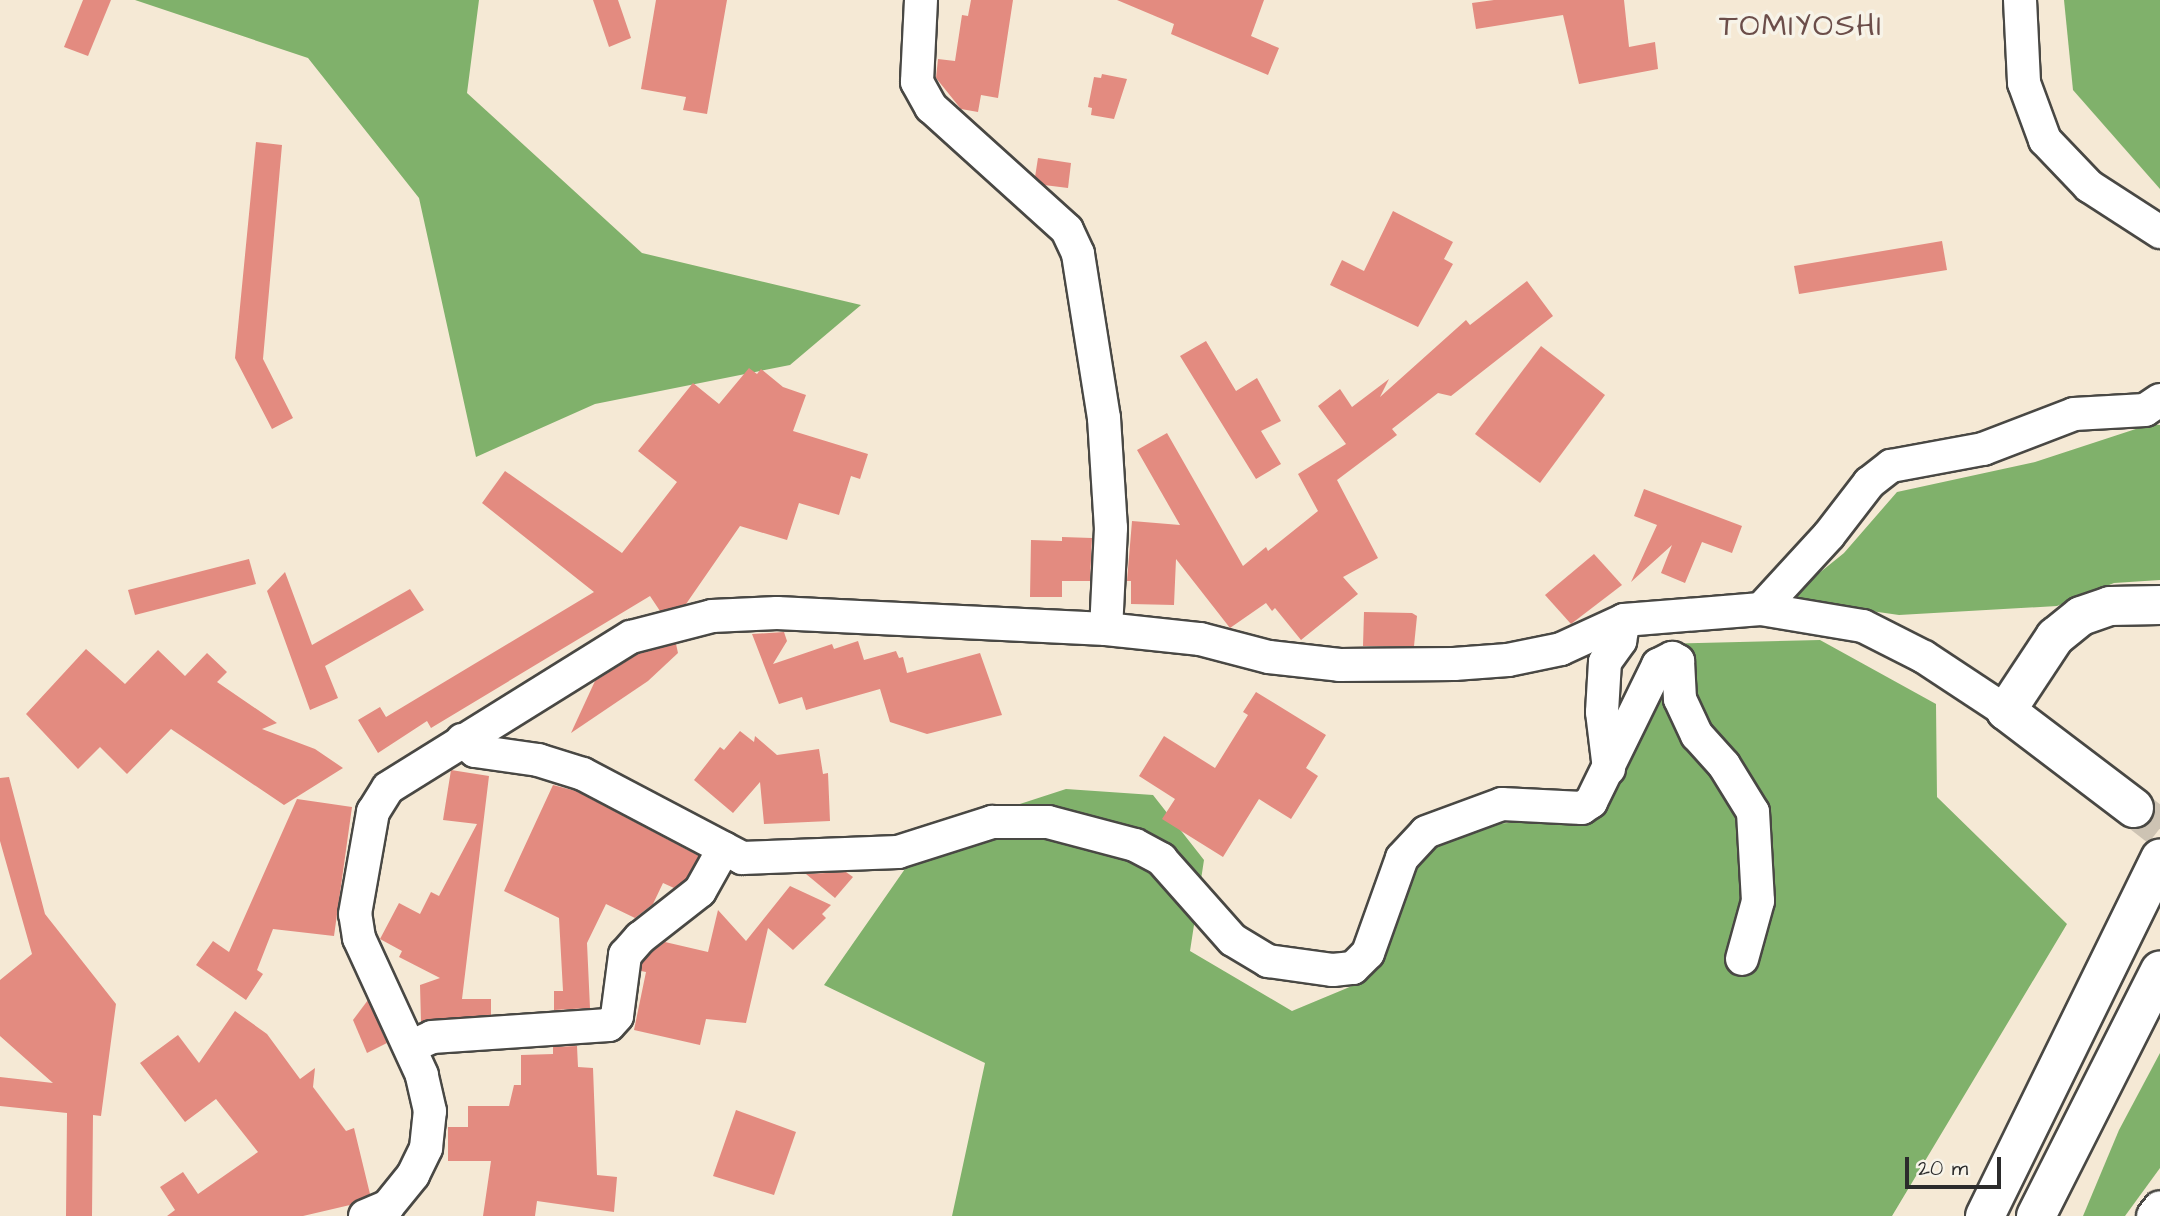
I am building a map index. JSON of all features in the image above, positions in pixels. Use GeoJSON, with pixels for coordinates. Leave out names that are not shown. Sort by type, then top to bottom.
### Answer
{"type":"FeatureCollection","features":[{"type":"Feature","properties":{"kind":"main road"},"geometry":{"type":"LineString","coordinates":[[2134,808],[2006,711],[2055,637],[2081,616],[2110,606],[2160,605]]}},
{"type":"Feature","properties":{"kind":"main road"},"geometry":{"type":"LineString","coordinates":[[1986,1216],[2160,859]]}},
{"type":"Feature","properties":{"kind":"main road"},"geometry":{"type":"LineString","coordinates":[[2036,1216],[2160,970]]}},
{"type":"Feature","properties":{"kind":"street"},"geometry":{"type":"LineString","coordinates":[[920,0],[916,82],[931,107],[1067,230],[1078,254],[1104,418],[1111,528],[1106,629]]}},
{"type":"Feature","properties":{"kind":"street"},"geometry":{"type":"LineString","coordinates":[[2020,0],[2024,83],[2045,140],[2089,186],[2160,232]]}},
{"type":"Feature","properties":{"kind":"street"},"geometry":{"type":"LineString","coordinates":[[1761,609],[1829,535],[1869,483],[1891,466],[1983,449],[2074,414],[2145,410],[2160,400]]}},
{"type":"Feature","properties":{"kind":"street"},"geometry":{"type":"LineString","coordinates":[[365,1216],[388,1206],[413,1175],[426,1148],[430,1111],[422,1074],[359,938],[355,914],[373,812],[388,788],[631,637],[712,616],[776,613],[1106,629],[1200,639],[1269,657],[1340,665],[1454,664],[1508,660],[1561,649],[1624,620],[1761,609],[1863,626],[1924,657],[2006,711]]}},
{"type":"Feature","properties":{"kind":"street"},"geometry":{"type":"LineString","coordinates":[[1609,769],[1602,712],[1605,662],[1620,640],[1624,620]]}},
{"type":"Feature","properties":{"kind":"street"},"geometry":{"type":"LineString","coordinates":[[462,740],[475,751],[538,760],[583,774],[742,858],[898,852],[992,822],[1048,822],[1135,845],[1161,859],[1208,916],[1233,940],[1268,961],[1332,970],[1353,968],[1368,953],[1402,858],[1426,832],[1502,804],[1582,808],[1599,794],[1658,664],[1664,659],[1678,661],[1681,699],[1698,735],[1724,765],[1753,812],[1759,901],[1742,959]]}},
{"type":"Feature","properties":{"kind":"street"},"geometry":{"type":"LineString","coordinates":[[410,1047],[432,1037],[609,1025],[617,1016],[625,956],[640,938],[700,891],[724,848]]}},
{"type":"Feature","properties":{"kind":"street"},"geometry":{"type":"LineString","coordinates":[[2153,1216],[2160,1207]]}},
{"type":"Feature","properties":{"kind":"green space"},"geometry":{"type":"Polygon","coordinates":[[[135,0],[479,0],[467,93],[642,253],[861,305],[790,365],[595,404],[476,457],[419,198],[308,58],[135,0]]]}},
{"type":"Feature","properties":{"kind":"green space"},"geometry":{"type":"Polygon","coordinates":[[[2064,0],[2160,0],[2160,189],[2073,90],[2064,0]]]}},
{"type":"Feature","properties":{"kind":"green space"},"geometry":{"type":"Polygon","coordinates":[[[2151,424],[2160,425],[2160,580],[2114,583],[2057,606],[1899,615],[1787,599],[1844,553],[1897,492],[2035,462],[2151,424]]]}},
{"type":"Feature","properties":{"kind":"green space"},"geometry":{"type":"Polygon","coordinates":[[[1820,640],[1936,704],[1937,797],[2067,924],[1892,1216],[952,1216],[985,1063],[824,985],[930,833],[1066,789],[1153,795],[1204,860],[1190,951],[1292,1011],[1364,981],[1391,882],[1448,827],[1508,823],[1574,801],[1658,644],[1820,640]]]}},
{"type":"Feature","properties":{"kind":"green space"},"geometry":{"type":"Polygon","coordinates":[[[2160,1053],[2160,1168],[2125,1216],[2083,1216],[2119,1130],[2160,1053]]]}},
{"type":"Feature","properties":{"kind":"building"},"geometry":{"type":"Polygon","coordinates":[[[83,0],[111,0],[88,56],[64,47],[83,0]]]}},
{"type":"Feature","properties":{"kind":"building"},"geometry":{"type":"Polygon","coordinates":[[[593,0],[618,0],[631,38],[609,47],[593,0]]]}},
{"type":"Feature","properties":{"kind":"building"},"geometry":{"type":"Polygon","coordinates":[[[656,0],[727,0],[707,114],[683,110],[686,97],[641,89],[656,0]]]}},
{"type":"Feature","properties":{"kind":"building"},"geometry":{"type":"Polygon","coordinates":[[[971,0],[1013,0],[998,98],[981,95],[978,112],[961,109],[936,78],[938,59],[955,61],[962,15],[968,16],[971,0]]]}},
{"type":"Feature","properties":{"kind":"building"},"geometry":{"type":"Polygon","coordinates":[[[1117,0],[1264,0],[1251,36],[1279,48],[1268,75],[1171,34],[1174,24],[1117,0]]]}},
{"type":"Feature","properties":{"kind":"building"},"geometry":{"type":"Polygon","coordinates":[[[1494,0],[1624,0],[1629,47],[1655,42],[1658,69],[1579,84],[1563,15],[1476,29],[1472,3],[1494,0]]]}},
{"type":"Feature","properties":{"kind":"building"},"geometry":{"type":"Polygon","coordinates":[[[1102,74],[1127,79],[1114,119],[1091,115],[1092,108],[1088,107],[1094,77],[1101,78],[1102,74]]]}},
{"type":"Feature","properties":{"kind":"building"},"geometry":{"type":"Polygon","coordinates":[[[256,142],[282,145],[263,359],[293,418],[272,429],[235,358],[256,142]]]}},
{"type":"Feature","properties":{"kind":"building"},"geometry":{"type":"Polygon","coordinates":[[[1038,158],[1071,163],[1068,188],[1044,185],[1035,177],[1038,158]]]}},
{"type":"Feature","properties":{"kind":"building"},"geometry":{"type":"Polygon","coordinates":[[[1393,211],[1453,242],[1444,259],[1453,264],[1418,327],[1330,285],[1342,260],[1364,271],[1393,211]]]}},
{"type":"Feature","properties":{"kind":"building"},"geometry":{"type":"Polygon","coordinates":[[[1942,241],[1947,270],[1799,294],[1794,266],[1942,241]]]}},
{"type":"Feature","properties":{"kind":"building"},"geometry":{"type":"Polygon","coordinates":[[[1527,281],[1553,316],[1451,396],[1438,393],[1392,429],[1397,435],[1337,480],[1378,558],[1343,577],[1358,594],[1301,640],[1275,608],[1272,611],[1266,603],[1230,628],[1176,559],[1174,605],[1131,604],[1131,581],[1127,581],[1132,521],[1180,525],[1137,450],[1167,433],[1243,566],[1266,547],[1268,551],[1318,511],[1298,474],[1346,444],[1318,406],[1340,389],[1352,407],[1389,379],[1380,397],[1466,320],[1470,325],[1527,281]]]}},
{"type":"Feature","properties":{"kind":"building"},"geometry":{"type":"Polygon","coordinates":[[[1206,341],[1236,391],[1257,378],[1281,421],[1261,431],[1281,464],[1256,479],[1180,356],[1206,341]]]}},
{"type":"Feature","properties":{"kind":"building"},"geometry":{"type":"Polygon","coordinates":[[[1541,346],[1605,395],[1540,483],[1475,434],[1541,346]]]}},
{"type":"Feature","properties":{"kind":"building"},"geometry":{"type":"Polygon","coordinates":[[[749,368],[757,374],[761,369],[783,387],[806,395],[793,431],[868,454],[860,479],[851,476],[839,515],[799,503],[787,540],[740,526],[686,604],[660,611],[650,596],[431,728],[427,721],[378,753],[358,720],[380,707],[386,717],[594,592],[482,503],[505,471],[622,553],[677,482],[638,451],[693,383],[719,404],[749,368]]]}},
{"type":"Feature","properties":{"kind":"building"},"geometry":{"type":"Polygon","coordinates":[[[1644,489],[1742,526],[1732,553],[1702,542],[1685,583],[1661,573],[1672,545],[1631,582],[1657,525],[1634,516],[1644,489]]]}},
{"type":"Feature","properties":{"kind":"building"},"geometry":{"type":"Polygon","coordinates":[[[1062,537],[1092,538],[1090,581],[1062,581],[1062,597],[1030,597],[1031,540],[1062,541],[1062,537]]]}},
{"type":"Feature","properties":{"kind":"building"},"geometry":{"type":"Polygon","coordinates":[[[1594,554],[1622,585],[1571,624],[1545,595],[1594,554]]]}},
{"type":"Feature","properties":{"kind":"building"},"geometry":{"type":"Polygon","coordinates":[[[249,559],[256,584],[135,615],[128,590],[249,559]]]}},
{"type":"Feature","properties":{"kind":"building"},"geometry":{"type":"Polygon","coordinates":[[[285,572],[312,645],[410,589],[424,610],[325,666],[338,698],[310,710],[267,591],[285,572]]]}},
{"type":"Feature","properties":{"kind":"building"},"geometry":{"type":"Polygon","coordinates":[[[1364,612],[1412,613],[1417,616],[1414,646],[1363,646],[1364,612]]]}},
{"type":"Feature","properties":{"kind":"building"},"geometry":{"type":"Polygon","coordinates":[[[784,632],[787,641],[773,664],[832,644],[834,649],[858,641],[864,660],[896,651],[899,658],[903,657],[907,673],[980,653],[1002,715],[927,734],[890,722],[880,689],[806,710],[802,697],[779,704],[752,634],[784,632]]]}},
{"type":"Feature","properties":{"kind":"building"},"geometry":{"type":"Polygon","coordinates":[[[676,644],[678,653],[648,681],[571,733],[595,681],[638,654],[676,644]]]}},
{"type":"Feature","properties":{"kind":"building"},"geometry":{"type":"Polygon","coordinates":[[[86,649],[125,684],[158,650],[185,676],[207,653],[227,672],[217,682],[277,723],[262,729],[315,749],[343,768],[284,805],[171,729],[127,774],[100,747],[78,769],[26,714],[86,649]]]}},
{"type":"Feature","properties":{"kind":"building"},"geometry":{"type":"Polygon","coordinates":[[[1256,692],[1326,735],[1306,768],[1318,776],[1291,819],[1259,799],[1223,857],[1162,819],[1175,799],[1139,776],[1164,736],[1215,768],[1248,715],[1243,712],[1256,692]]]}},
{"type":"Feature","properties":{"kind":"building"},"geometry":{"type":"Polygon","coordinates":[[[740,731],[754,742],[755,736],[777,755],[819,749],[823,774],[828,773],[830,821],[764,824],[760,782],[733,813],[694,780],[720,747],[724,750],[740,731]]]}},
{"type":"Feature","properties":{"kind":"building"},"geometry":{"type":"Polygon","coordinates":[[[451,770],[489,776],[462,999],[491,999],[491,1015],[421,1022],[420,985],[440,978],[399,957],[402,951],[380,939],[399,903],[420,914],[431,892],[439,896],[477,824],[443,820],[451,770]]]}},
{"type":"Feature","properties":{"kind":"building"},"geometry":{"type":"Polygon","coordinates":[[[9,777],[45,914],[116,1004],[101,1116],[93,1115],[92,1216],[66,1216],[67,1113],[0,1106],[0,1077],[53,1083],[0,1036],[0,980],[32,954],[0,841],[0,778],[9,777]]]}},
{"type":"Feature","properties":{"kind":"building"},"geometry":{"type":"Polygon","coordinates":[[[553,785],[576,791],[699,856],[686,879],[674,888],[663,883],[653,904],[635,918],[606,904],[587,943],[590,1008],[554,1010],[554,991],[563,991],[559,918],[504,891],[553,785]]]}},
{"type":"Feature","properties":{"kind":"building"},"geometry":{"type":"Polygon","coordinates":[[[297,799],[352,807],[334,936],[273,929],[257,970],[263,974],[246,1000],[196,965],[213,941],[229,952],[297,799]]]}},
{"type":"Feature","properties":{"kind":"building"},"geometry":{"type":"Polygon","coordinates":[[[846,872],[853,877],[835,898],[806,874],[846,872]]]}},
{"type":"Feature","properties":{"kind":"building"},"geometry":{"type":"Polygon","coordinates":[[[790,886],[831,905],[822,914],[826,918],[793,950],[768,928],[746,1023],[706,1019],[700,1045],[634,1030],[646,972],[641,971],[642,963],[653,951],[665,942],[708,952],[718,910],[746,941],[790,886]]]}},
{"type":"Feature","properties":{"kind":"building"},"geometry":{"type":"Polygon","coordinates":[[[368,1000],[387,1043],[367,1053],[353,1020],[368,1000]]]}},
{"type":"Feature","properties":{"kind":"building"},"geometry":{"type":"Polygon","coordinates":[[[235,1011],[267,1034],[300,1079],[315,1068],[313,1087],[346,1131],[354,1128],[370,1194],[350,1205],[303,1216],[167,1216],[175,1210],[160,1187],[183,1172],[198,1194],[258,1152],[216,1099],[185,1122],[140,1063],[178,1035],[199,1063],[235,1011]]]}},
{"type":"Feature","properties":{"kind":"building"},"geometry":{"type":"Polygon","coordinates":[[[577,1046],[578,1067],[593,1068],[597,1175],[617,1177],[614,1212],[537,1201],[535,1216],[483,1216],[491,1161],[448,1161],[448,1127],[468,1127],[468,1106],[509,1106],[514,1085],[521,1085],[521,1055],[553,1054],[553,1047],[577,1046]]]}},
{"type":"Feature","properties":{"kind":"building"},"geometry":{"type":"Polygon","coordinates":[[[736,1110],[796,1132],[774,1195],[713,1176],[736,1110]]]}},
{"type":"Feature","properties":{"kind":"tunnel"},"geometry":{"type":"LineString","coordinates":[[2134,808],[2160,828]]}},
{"type":"Feature","properties":{"kind":"district","name":"TOMIYOSHI"},"geometry":{"type":"Point","coordinates":[1801,26]}}]}
